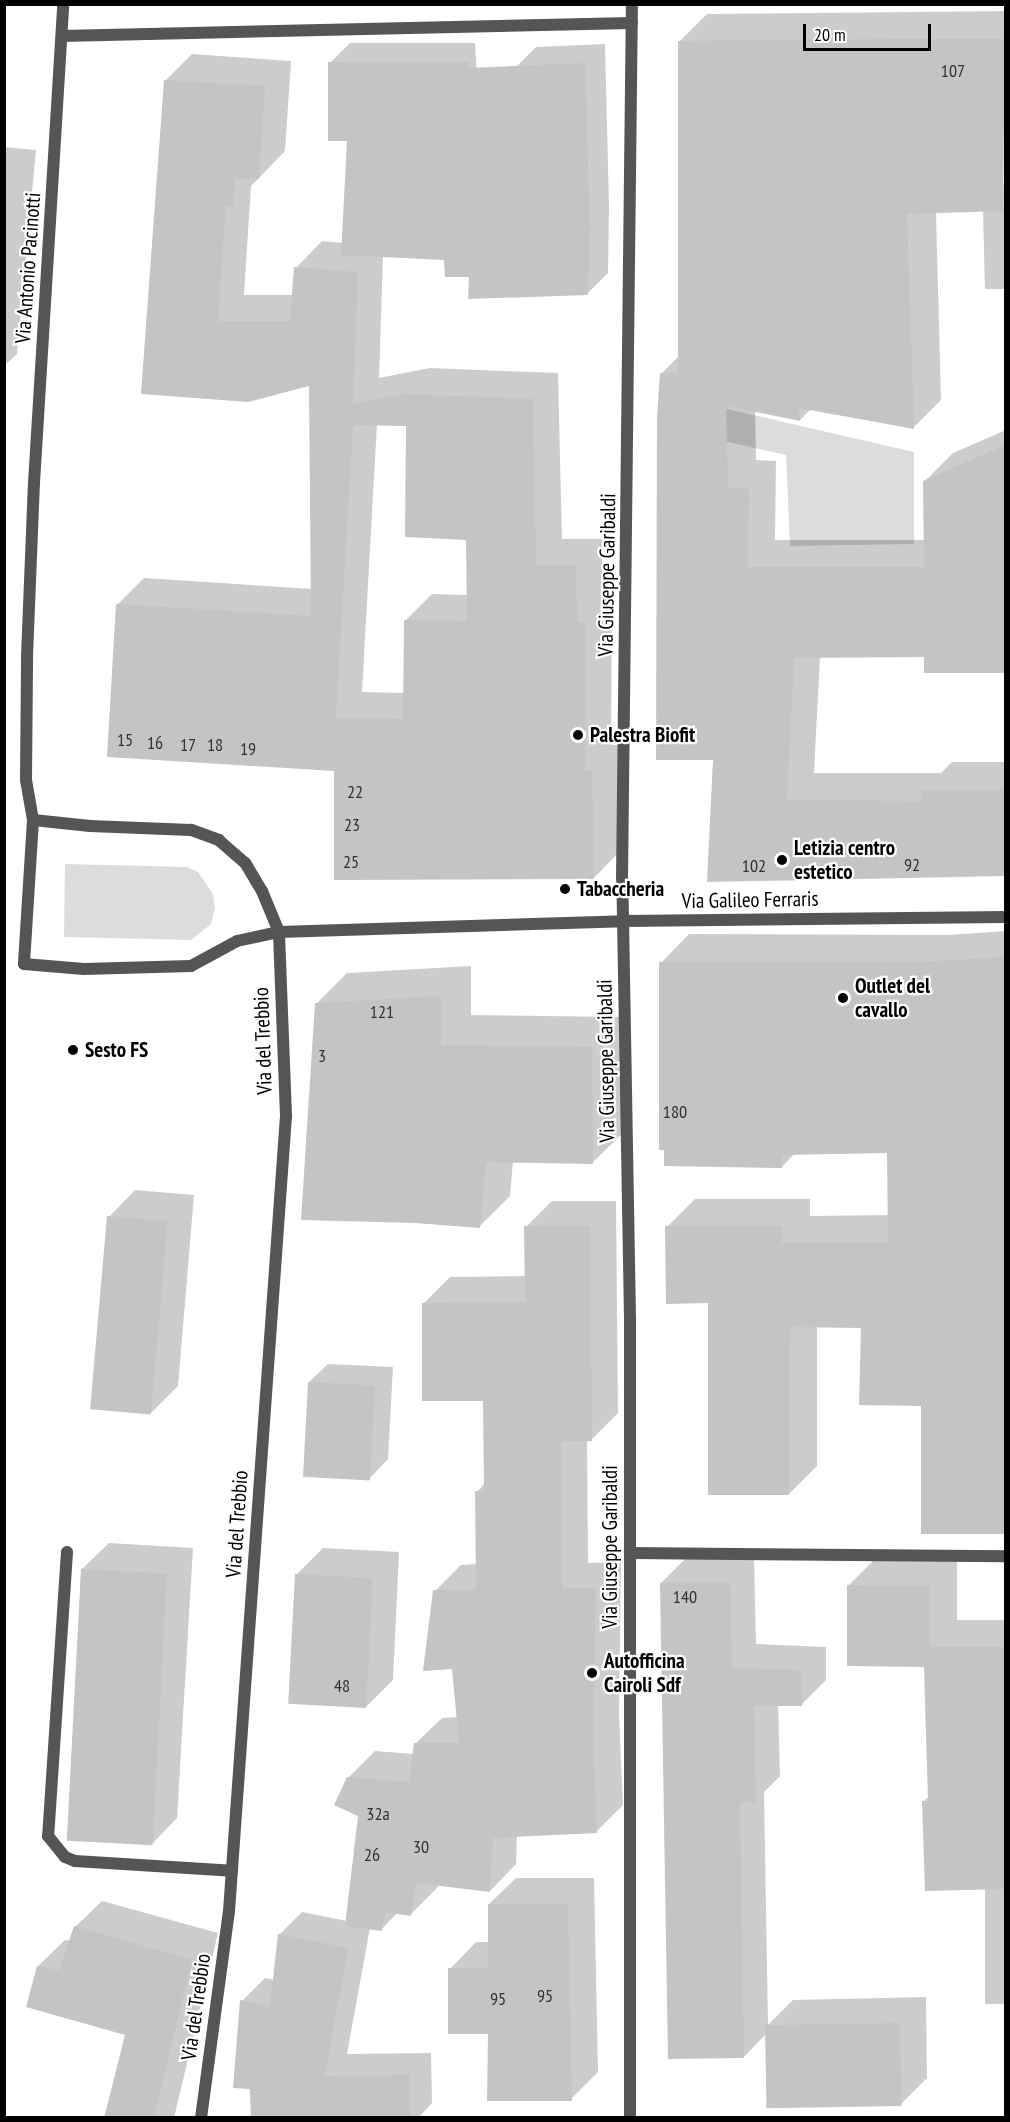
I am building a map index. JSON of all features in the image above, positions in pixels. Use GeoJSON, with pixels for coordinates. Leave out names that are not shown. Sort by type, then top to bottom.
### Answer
{"type":"FeatureCollection","features":[{"type":"Feature","properties":{"kind":"street","name":"Via Antonio Pacinotti"},"geometry":{"type":"LineString","coordinates":[[63,4],[35,471],[27,656],[26,780],[33,820],[24,964],[84,969],[191,966],[237,941],[279,932]]}},
{"type":"Feature","properties":{"kind":"street","name":"Via Giuseppe Garibaldi"},"geometry":{"type":"LineString","coordinates":[[630,2118],[630,1319],[624,921],[632,4]]}},
{"type":"Feature","properties":{"kind":"street"},"geometry":{"type":"LineString","coordinates":[[62,36],[633,23]]}},
{"type":"Feature","properties":{"kind":"street"},"geometry":{"type":"LineString","coordinates":[[33,820],[90,826],[191,830],[219,840],[245,863],[262,891],[279,932]]}},
{"type":"Feature","properties":{"kind":"street","name":"Via Galileo Ferraris"},"geometry":{"type":"LineString","coordinates":[[279,932],[624,921],[1005,917]]}},
{"type":"Feature","properties":{"kind":"street","name":"Via del Trebbio"},"geometry":{"type":"LineString","coordinates":[[201,2118],[229,1911],[286,1116],[279,932]]}},
{"type":"Feature","properties":{"kind":"street"},"geometry":{"type":"LineString","coordinates":[[67,1552],[48,1836],[65,1857],[75,1861],[232,1871]]}},
{"type":"Feature","properties":{"kind":"street"},"geometry":{"type":"LineString","coordinates":[[630,1553],[1005,1556]]}},
{"type":"Feature","properties":{"kind":"shaded area"},"geometry":{"type":"Polygon","coordinates":[[[658,393],[914,452],[914,544],[790,546],[786,455],[661,427],[658,393]]]}},
{"type":"Feature","properties":{"kind":"shaded area"},"geometry":{"type":"Polygon","coordinates":[[[65,864],[187,867],[198,872],[213,894],[215,908],[211,924],[191,940],[64,937],[65,864]]]}},
{"type":"Feature","properties":{"kind":"building"},"geometry":{"type":"Polygon","coordinates":[[[1005,39],[1003,211],[907,214],[914,429],[799,408],[800,421],[726,406],[728,487],[749,489],[748,567],[924,567],[923,481],[1005,445],[1005,673],[924,673],[924,657],[794,658],[787,800],[922,801],[922,790],[1005,790],[1005,876],[707,882],[713,760],[656,760],[657,418],[660,373],[678,373],[678,41],[1005,39]]]}},
{"type":"Feature","properties":{"kind":"building"},"geometry":{"type":"Polygon","coordinates":[[[328,62],[469,62],[469,68],[585,63],[590,229],[588,295],[468,299],[469,277],[445,277],[444,260],[341,255],[347,141],[328,141],[328,62]]]}},
{"type":"Feature","properties":{"kind":"building"},"geometry":{"type":"Polygon","coordinates":[[[164,80],[265,86],[259,179],[235,178],[233,206],[226,205],[218,321],[290,321],[294,267],[358,272],[353,404],[402,394],[533,399],[536,565],[576,565],[577,622],[586,622],[585,771],[592,771],[594,879],[334,880],[334,771],[107,757],[116,604],[311,616],[309,386],[248,402],[141,394],[164,80]],[[353,425],[336,718],[403,719],[404,620],[467,621],[466,540],[405,537],[406,426],[353,425]]]}},
{"type":"Feature","properties":{"kind":"building"},"geometry":{"type":"Polygon","coordinates":[[[1005,957],[1005,1534],[921,1534],[921,1406],[859,1405],[861,1328],[790,1327],[789,1495],[708,1495],[708,1303],[666,1304],[665,1226],[782,1226],[782,1243],[888,1243],[887,1153],[782,1155],[782,1168],[664,1166],[664,1150],[659,1150],[659,962],[919,962],[1005,957]]]}},
{"type":"Feature","properties":{"kind":"building"},"geometry":{"type":"Polygon","coordinates":[[[441,996],[441,1045],[592,1047],[593,1164],[486,1162],[480,1228],[415,1223],[301,1220],[315,1003],[441,996]]]}},
{"type":"Feature","properties":{"kind":"building"},"geometry":{"type":"Polygon","coordinates":[[[107,1216],[168,1221],[151,1415],[90,1409],[107,1216]]]}},
{"type":"Feature","properties":{"kind":"building"},"geometry":{"type":"Polygon","coordinates":[[[524,1226],[590,1226],[592,1441],[561,1441],[562,1588],[596,1588],[593,1742],[597,1833],[493,1838],[490,1892],[416,1883],[411,1916],[385,1912],[382,1931],[345,1926],[358,1816],[334,1805],[347,1777],[409,1782],[414,1743],[459,1743],[452,1669],[423,1671],[433,1590],[476,1590],[475,1491],[484,1491],[483,1401],[422,1401],[422,1303],[525,1302],[524,1226]]]}},
{"type":"Feature","properties":{"kind":"building"},"geometry":{"type":"Polygon","coordinates":[[[308,1382],[375,1386],[370,1480],[303,1477],[308,1382]]]}},
{"type":"Feature","properties":{"kind":"building"},"geometry":{"type":"Polygon","coordinates":[[[81,1569],[167,1574],[153,1845],[67,1841],[81,1569]]]}},
{"type":"Feature","properties":{"kind":"building"},"geometry":{"type":"Polygon","coordinates":[[[295,1574],[373,1578],[366,1708],[288,1704],[295,1574]]]}},
{"type":"Feature","properties":{"kind":"building"},"geometry":{"type":"Polygon","coordinates":[[[730,1582],[732,1668],[802,1670],[802,1706],[754,1706],[756,1802],[740,1802],[744,2058],[668,2059],[660,1583],[730,1582]]]}},
{"type":"Feature","properties":{"kind":"building"},"geometry":{"type":"Polygon","coordinates":[[[847,1585],[930,1586],[930,1647],[1005,1647],[1005,1889],[925,1891],[922,1801],[928,1801],[924,1667],[847,1666],[847,1585]]]}},
{"type":"Feature","properties":{"kind":"building"},"geometry":{"type":"Polygon","coordinates":[[[488,1904],[568,1904],[572,2101],[487,2101],[488,2034],[448,2034],[448,1968],[488,1968],[488,1904]]]}},
{"type":"Feature","properties":{"kind":"building"},"geometry":{"type":"Polygon","coordinates":[[[74,1926],[192,1960],[154,2118],[104,2118],[125,2035],[26,2007],[37,1966],[59,1970],[74,1926]]]}},
{"type":"Feature","properties":{"kind":"building"},"geometry":{"type":"Polygon","coordinates":[[[278,1934],[348,1948],[325,2076],[409,2075],[410,2118],[251,2118],[250,2089],[233,2088],[240,2000],[270,2006],[278,1934]]]}},
{"type":"Feature","properties":{"kind":"building"},"geometry":{"type":"Polygon","coordinates":[[[900,2023],[901,2106],[766,2108],[765,2025],[900,2023]]]}},
{"type":"Feature","properties":{"kind":"place","name":"Palestra Biofit"},"geometry":{"type":"Point","coordinates":[578,735]}},
{"type":"Feature","properties":{"kind":"place","name":"Letizia centro estetico"},"geometry":{"type":"Point","coordinates":[782,860]}},
{"type":"Feature","properties":{"kind":"place","name":"Tabaccheria"},"geometry":{"type":"Point","coordinates":[565,889]}},
{"type":"Feature","properties":{"kind":"place","name":"Outlet del cavallo"},"geometry":{"type":"Point","coordinates":[843,998]}},
{"type":"Feature","properties":{"kind":"place","name":"Sesto FS"},"geometry":{"type":"Point","coordinates":[73,1050]}},
{"type":"Feature","properties":{"kind":"place","name":"Autofficina Cairoli Sdf"},"geometry":{"type":"Point","coordinates":[592,1673]}}]}
